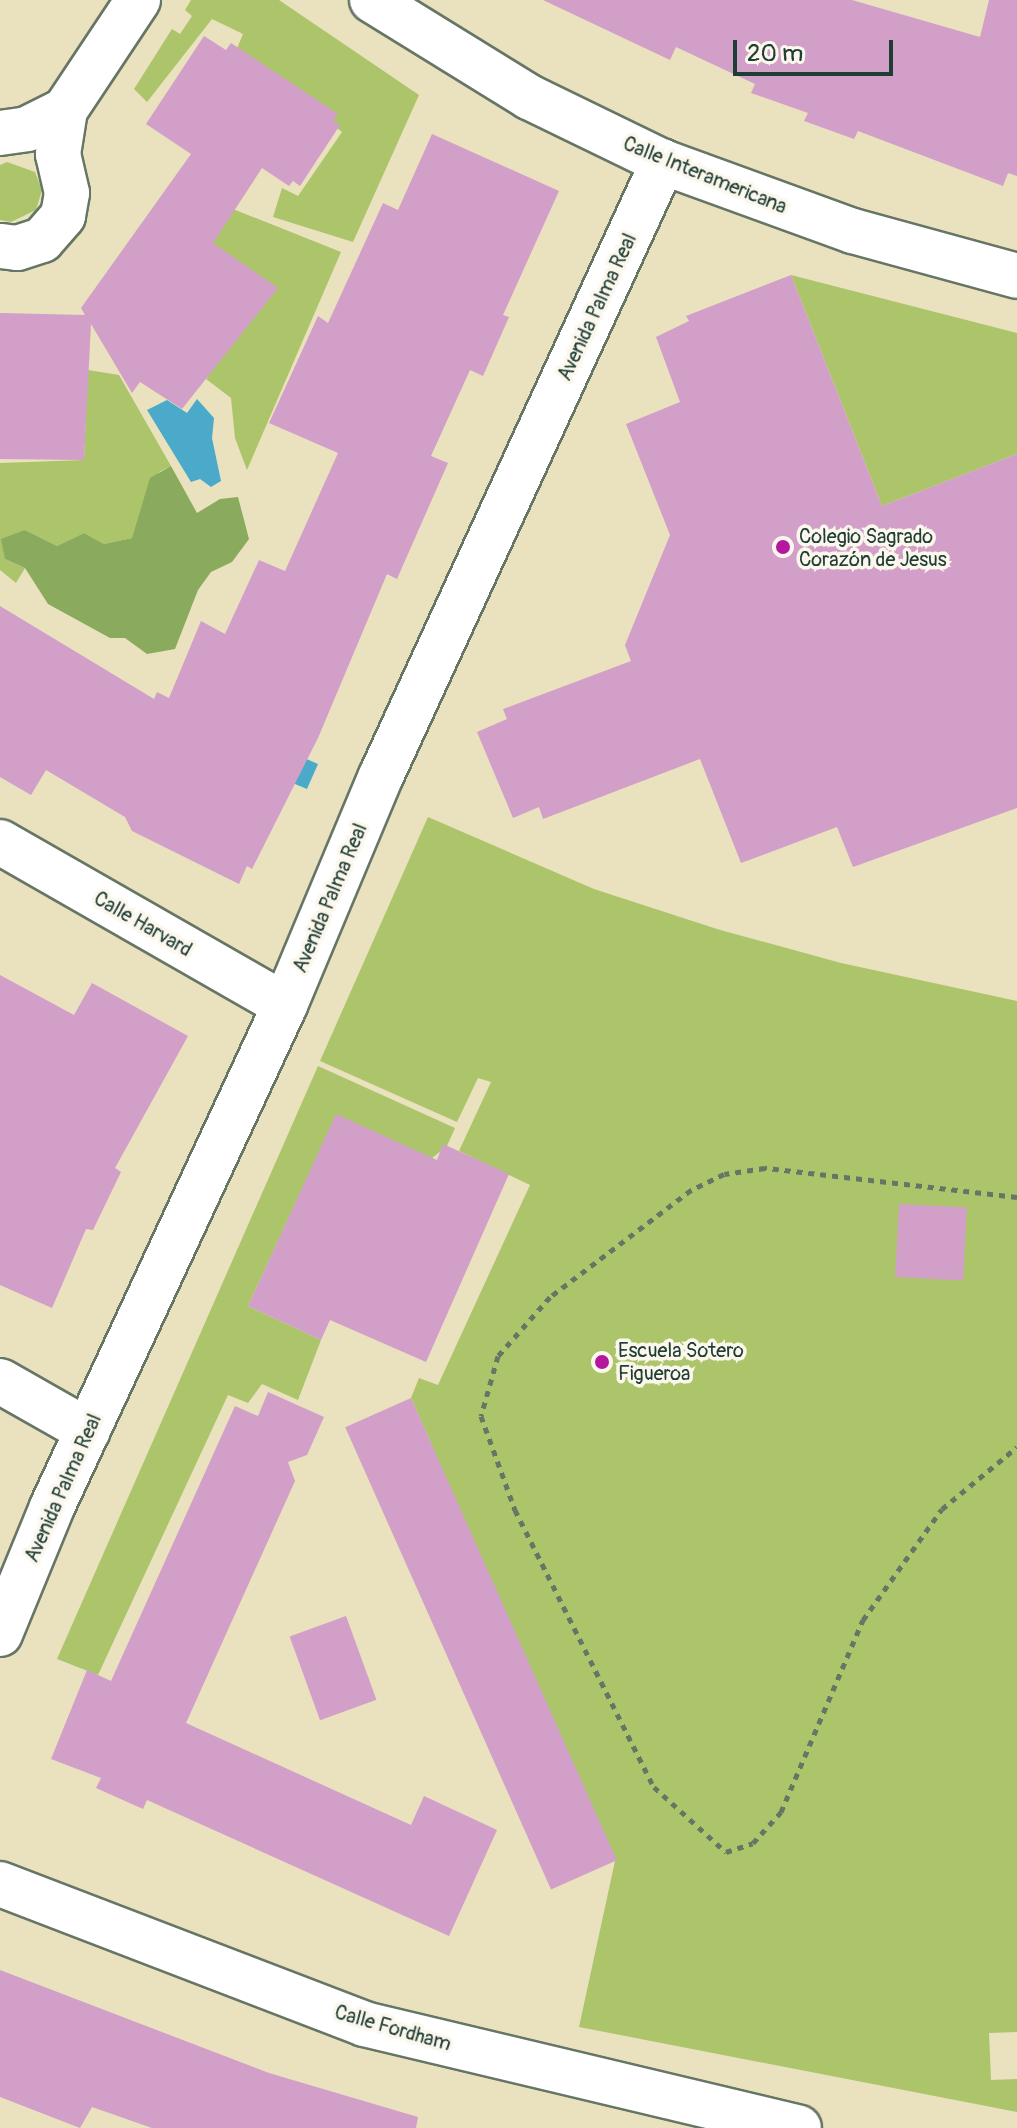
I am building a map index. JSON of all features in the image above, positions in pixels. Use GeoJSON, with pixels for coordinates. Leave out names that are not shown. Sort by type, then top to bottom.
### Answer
{"type":"FeatureCollection","features":[{"type":"Feature","properties":{"kind":"street"},"geometry":{"type":"LineString","coordinates":[[0,246],[42,240],[63,216],[67,193],[58,154],[65,110],[138,0]]}},
{"type":"Feature","properties":{"kind":"street","name":"Calle Interamericana"},"geometry":{"type":"LineString","coordinates":[[372,0],[529,97],[663,162],[853,231],[1017,276]]}},
{"type":"Feature","properties":{"kind":"street"},"geometry":{"type":"LineString","coordinates":[[0,133],[27,129],[65,110]]}},
{"type":"Feature","properties":{"kind":"street","name":"Avenida Palma Real"},"geometry":{"type":"LineString","coordinates":[[0,1634],[88,1431],[285,1005],[381,776],[663,162]]}},
{"type":"Feature","properties":{"kind":"street","name":"Calle Harvard"},"geometry":{"type":"LineString","coordinates":[[0,842],[285,1005]]}},
{"type":"Feature","properties":{"kind":"street"},"geometry":{"type":"LineString","coordinates":[[0,1381],[88,1431]]}},
{"type":"Feature","properties":{"kind":"street","name":"Calle Fordham"},"geometry":{"type":"LineString","coordinates":[[0,1884],[364,2024],[799,2128]]}},
{"type":"Feature","properties":{"kind":"path"},"geometry":{"type":"LineString","coordinates":[[1017,1197],[765,1168],[724,1174],[691,1190],[550,1297],[498,1356],[481,1416],[515,1510],[654,1787],[726,1852],[753,1843],[781,1812],[863,1620],[942,1509],[1017,1447]]}},
{"type":"Feature","properties":{"kind":"green space"},"geometry":{"type":"Polygon","coordinates":[[[191,0],[279,0],[419,95],[353,242],[273,217],[282,188],[298,196],[342,132],[236,51],[243,34],[212,19],[147,102],[134,89],[172,29],[180,34],[192,16],[185,10],[191,0]]]}},
{"type":"Feature","properties":{"kind":"green space"},"geometry":{"type":"Polygon","coordinates":[[[7,162],[35,172],[42,190],[36,210],[11,222],[0,220],[0,165],[7,162]]]}},
{"type":"Feature","properties":{"kind":"green space"},"geometry":{"type":"Polygon","coordinates":[[[228,207],[341,252],[247,470],[235,438],[231,398],[206,379],[272,285],[207,239],[228,207]]]}},
{"type":"Feature","properties":{"kind":"green space"},"geometry":{"type":"Polygon","coordinates":[[[791,275],[1017,333],[1017,454],[882,506],[791,275]]]}},
{"type":"Feature","properties":{"kind":"green space"},"geometry":{"type":"Polygon","coordinates":[[[88,370],[119,375],[171,466],[159,472],[132,538],[104,544],[84,533],[57,546],[25,530],[5,559],[25,568],[16,583],[0,570],[0,463],[84,460],[88,370]]]}},
{"type":"Feature","properties":{"kind":"green space"},"geometry":{"type":"Polygon","coordinates":[[[171,466],[197,513],[220,499],[238,497],[249,539],[232,562],[211,572],[198,590],[175,649],[147,654],[125,638],[110,638],[48,604],[25,568],[5,559],[1,539],[25,530],[57,546],[84,533],[104,544],[132,538],[150,478],[171,466]]]}},
{"type":"Feature","properties":{"kind":"green space","name":"Escuela Sotero Figueroa"},"geometry":{"type":"Polygon","coordinates":[[[428,817],[594,889],[717,929],[841,963],[1017,1001],[1017,2032],[989,2033],[991,2080],[1017,2079],[1017,2112],[579,2027],[615,1861],[411,1398],[419,1378],[438,1385],[530,1185],[459,1151],[491,1082],[478,1078],[457,1122],[320,1061],[428,817]]]}},
{"type":"Feature","properties":{"kind":"green space"},"geometry":{"type":"Polygon","coordinates":[[[318,1066],[455,1128],[447,1146],[431,1159],[336,1115],[248,1306],[321,1340],[298,1400],[262,1384],[248,1403],[228,1395],[98,1675],[57,1659],[318,1066]]]}},
{"type":"Feature","properties":{"kind":"water"},"geometry":{"type":"Polygon","coordinates":[[[197,399],[214,418],[212,438],[221,481],[211,487],[200,479],[191,482],[147,410],[167,400],[187,413],[197,399]]]}},
{"type":"Feature","properties":{"kind":"water"},"geometry":{"type":"Polygon","coordinates":[[[258,738],[318,764],[307,789],[259,769],[258,738]]]}},
{"type":"Feature","properties":{"kind":"building"},"geometry":{"type":"Polygon","coordinates":[[[543,0],[852,0],[980,37],[989,0],[1017,0],[1017,176],[1008,173],[1003,186],[858,131],[854,139],[804,121],[808,113],[751,93],[755,84],[676,47],[670,60],[543,0]]]}},
{"type":"Feature","properties":{"kind":"building"},"geometry":{"type":"Polygon","coordinates":[[[204,36],[226,50],[231,43],[338,114],[333,120],[340,125],[300,186],[293,181],[289,186],[262,168],[213,243],[278,288],[182,409],[140,382],[132,393],[91,324],[84,460],[0,459],[0,313],[85,315],[81,308],[191,154],[146,124],[204,36]]]}},
{"type":"Feature","properties":{"kind":"building"},"geometry":{"type":"Polygon","coordinates":[[[432,134],[559,191],[503,315],[509,317],[483,376],[470,370],[431,456],[448,463],[397,579],[387,574],[318,738],[252,869],[247,866],[239,884],[132,831],[125,817],[46,770],[31,795],[0,777],[0,606],[154,699],[157,692],[169,698],[201,621],[225,634],[259,560],[285,571],[338,453],[269,423],[318,316],[328,323],[383,203],[398,210],[432,134]]]}},
{"type":"Feature","properties":{"kind":"building"},"geometry":{"type":"Polygon","coordinates":[[[791,275],[882,506],[1017,454],[1017,808],[853,867],[837,827],[741,863],[700,759],[543,819],[539,807],[513,818],[477,732],[507,719],[503,709],[631,661],[625,645],[670,535],[626,424],[680,402],[656,337],[689,321],[686,316],[791,275]]]}},
{"type":"Feature","properties":{"kind":"building"},"geometry":{"type":"Polygon","coordinates":[[[0,975],[74,1015],[92,983],[188,1036],[115,1168],[121,1172],[93,1230],[86,1229],[52,1308],[0,1285],[0,975]]]}},
{"type":"Feature","properties":{"kind":"building"},"geometry":{"type":"Polygon","coordinates":[[[336,1114],[437,1160],[443,1144],[509,1174],[426,1362],[330,1320],[321,1340],[248,1306],[336,1114]]]}},
{"type":"Feature","properties":{"kind":"building"},"geometry":{"type":"Polygon","coordinates":[[[899,1204],[967,1208],[963,1280],[895,1277],[899,1204]]]}},
{"type":"Feature","properties":{"kind":"building"},"geometry":{"type":"Polygon","coordinates":[[[268,1392],[324,1417],[307,1455],[288,1462],[295,1481],[186,1723],[411,1825],[424,1796],[497,1830],[449,1936],[147,1800],[143,1809],[96,1788],[101,1778],[51,1759],[87,1670],[111,1681],[235,1406],[258,1416],[268,1392]]]}},
{"type":"Feature","properties":{"kind":"building"},"geometry":{"type":"Polygon","coordinates":[[[411,1398],[617,1860],[551,1890],[345,1427],[411,1398]]]}},
{"type":"Feature","properties":{"kind":"building"},"geometry":{"type":"Polygon","coordinates":[[[346,1616],[376,1700],[320,1720],[290,1637],[346,1616]]]}},
{"type":"Feature","properties":{"kind":"building"},"geometry":{"type":"Polygon","coordinates":[[[0,1970],[269,2073],[418,2117],[416,2128],[152,2128],[92,2107],[80,2128],[0,2097],[0,1970]]]}},
{"type":"Feature","properties":{"kind":"place","name":"Colegio Sagrado Corazón de Jesus"},"geometry":{"type":"Point","coordinates":[783,547]}},
{"type":"Feature","properties":{"kind":"place","name":"Escuela Sotero Figueroa"},"geometry":{"type":"Point","coordinates":[602,1362]}}]}
